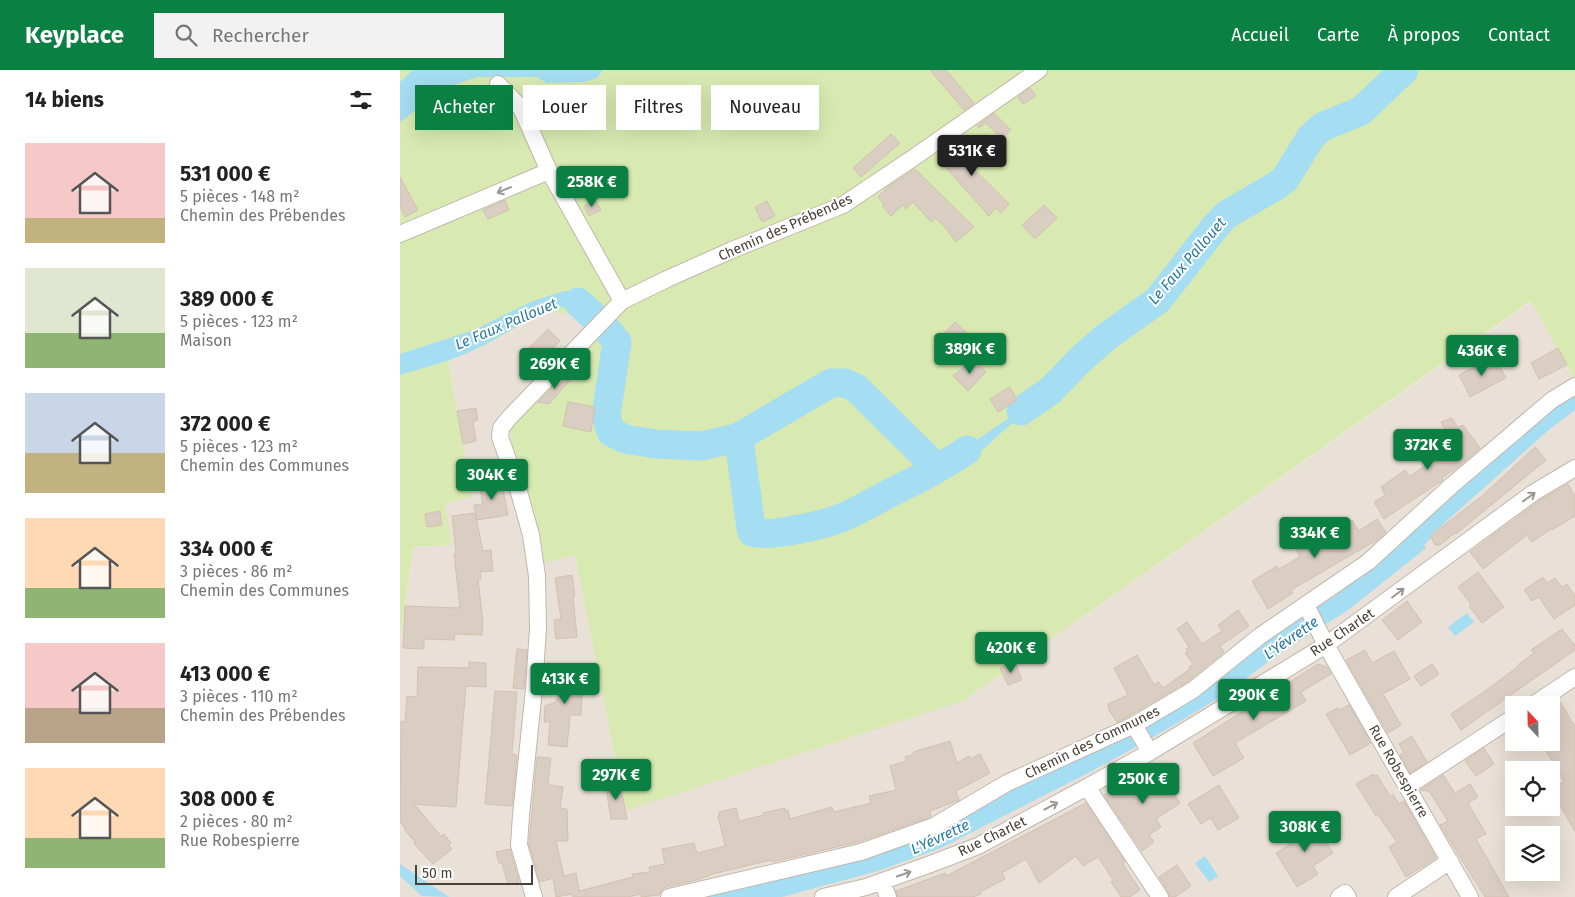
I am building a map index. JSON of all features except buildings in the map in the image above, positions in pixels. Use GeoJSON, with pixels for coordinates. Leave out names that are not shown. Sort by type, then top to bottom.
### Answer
{"type":"FeatureCollection","features":[{"type":"Feature","properties":{"kind":"street","name":"Chemin des Prébendes"},"geometry":{"type":"LineString","coordinates":[[534,897],[519,845],[534,689],[538,628],[537,576],[531,536],[517,484],[500,437],[501,428],[622,301],[732,250],[843,204],[913,158],[1039,70]]}},
{"type":"Feature","properties":{"kind":"street"},"geometry":{"type":"LineString","coordinates":[[498,84],[521,108],[549,171],[622,301]]}},
{"type":"Feature","properties":{"kind":"street"},"geometry":{"type":"LineString","coordinates":[[400,234],[549,171]]}},
{"type":"Feature","properties":{"kind":"street","name":"Chemin des Communes"},"geometry":{"type":"LineString","coordinates":[[669,897],[861,852],[934,826],[1007,782],[1135,726],[1193,690],[1260,636],[1307,608],[1368,562],[1451,486],[1530,418],[1552,400],[1575,386]]}},
{"type":"Feature","properties":{"kind":"street","name":"Rue Charlet"},"geometry":{"type":"LineString","coordinates":[[823,897],[882,881],[978,846],[1087,787],[1323,639],[1533,493],[1575,468]]}},
{"type":"Feature","properties":{"kind":"street","name":"Rue Robespierre"},"geometry":{"type":"LineString","coordinates":[[1307,608],[1470,897]]}},
{"type":"Feature","properties":{"kind":"street"},"geometry":{"type":"LineString","coordinates":[[1549,696],[1573,682]]}},
{"type":"Feature","properties":{"kind":"street"},"geometry":{"type":"LineString","coordinates":[[1408,786],[1505,723]]}},
{"type":"Feature","properties":{"kind":"street"},"geometry":{"type":"LineString","coordinates":[[1135,726],[1148,749]]}},
{"type":"Feature","properties":{"kind":"street"},"geometry":{"type":"LineString","coordinates":[[1087,787],[1160,897]]}},
{"type":"Feature","properties":{"kind":"street"},"geometry":{"type":"LineString","coordinates":[[1396,897],[1450,860]]}},
{"type":"Feature","properties":{"kind":"street"},"geometry":{"type":"LineString","coordinates":[[882,881],[888,897]]}},
{"type":"Feature","properties":{"kind":"street"},"geometry":{"type":"LineString","coordinates":[[1339,897],[1345,893],[1348,897]]}},
{"type":"Feature","properties":{"kind":"shaded area"},"geometry":{"type":"Polygon","coordinates":[[[1532,301],[1575,380],[1575,897],[400,897],[400,641],[413,547],[451,545],[445,503],[472,497],[448,360],[479,348],[548,311],[581,311],[599,329],[575,554],[620,783],[963,701],[1532,301]]]}},
{"type":"Feature","properties":{"kind":"green space"},"geometry":{"type":"Polygon","coordinates":[[[400,70],[1575,70],[1575,380],[1531,301],[963,701],[627,810],[575,555],[535,565],[517,485],[509,418],[597,327],[587,317],[548,311],[479,348],[448,360],[472,497],[445,503],[452,545],[413,547],[400,641],[400,70]]]}},
{"type":"Feature","properties":{"kind":"water"},"geometry":{"type":"Polygon","coordinates":[[[413,70],[603,70],[597,78],[584,82],[547,83],[537,77],[477,77],[454,85],[415,85],[415,111],[400,122],[400,82],[413,70]]]}},
{"type":"Feature","properties":{"kind":"water"},"geometry":{"type":"Polygon","coordinates":[[[1404,70],[1420,70],[1365,116],[1323,135],[1313,148],[1294,184],[1281,195],[1231,222],[1169,301],[1160,309],[1120,336],[1087,363],[1067,386],[1011,424],[970,459],[946,473],[848,520],[823,529],[801,535],[752,540],[746,537],[737,449],[619,452],[621,441],[699,447],[737,439],[742,459],[752,535],[789,533],[839,520],[932,471],[1061,382],[1105,337],[1165,295],[1221,219],[1281,183],[1316,131],[1359,110],[1404,70]]]}},
{"type":"Feature","properties":{"kind":"water"},"geometry":{"type":"Polygon","coordinates":[[[564,291],[572,291],[595,304],[608,315],[597,327],[577,308],[564,307],[552,310],[526,321],[461,356],[400,375],[400,354],[474,330],[533,301],[564,291]]]}},
{"type":"Feature","properties":{"kind":"water","name":"L'Yévrette"},"geometry":{"type":"Polygon","coordinates":[[[1575,395],[1575,410],[1551,428],[1430,536],[1431,538],[1424,545],[1426,548],[1347,611],[1286,649],[1217,699],[1150,739],[1092,771],[941,848],[878,871],[782,897],[706,897],[863,859],[1196,696],[1284,628],[1334,597],[1397,548],[1534,424],[1554,407],[1575,395]]]}},
{"type":"Feature","properties":{"kind":"water"},"geometry":{"type":"Polygon","coordinates":[[[1467,613],[1474,622],[1455,636],[1448,627],[1467,613]]]}},
{"type":"Feature","properties":{"kind":"water"},"geometry":{"type":"Polygon","coordinates":[[[1205,856],[1218,876],[1209,882],[1195,863],[1205,856]]]}},
{"type":"Feature","properties":{"kind":"water"},"geometry":{"type":"Polygon","coordinates":[[[400,864],[449,897],[422,896],[400,876],[400,864]]]}},
{"type":"Feature","properties":{"kind":"waterway","name":"Le Faux Pallouet"},"geometry":{"type":"LineString","coordinates":[[1021,411],[1050,391],[1081,359],[1106,337],[1158,300],[1226,215],[1285,179],[1311,137],[1322,127],[1361,111],[1404,70]]}},
{"type":"Feature","properties":{"kind":"waterway","name":"Le Faux Pallouet"},"geometry":{"type":"LineString","coordinates":[[578,302],[603,325],[617,342],[606,416],[611,432],[625,439],[655,444],[701,446],[737,438],[831,383],[845,383],[856,388],[937,468]]}},
{"type":"Feature","properties":{"kind":"waterway","name":"Le Faux Pallouet"},"geometry":{"type":"LineString","coordinates":[[737,438],[751,528],[752,532],[760,533],[785,532],[826,523],[846,516],[929,473],[967,450]]}}]}
